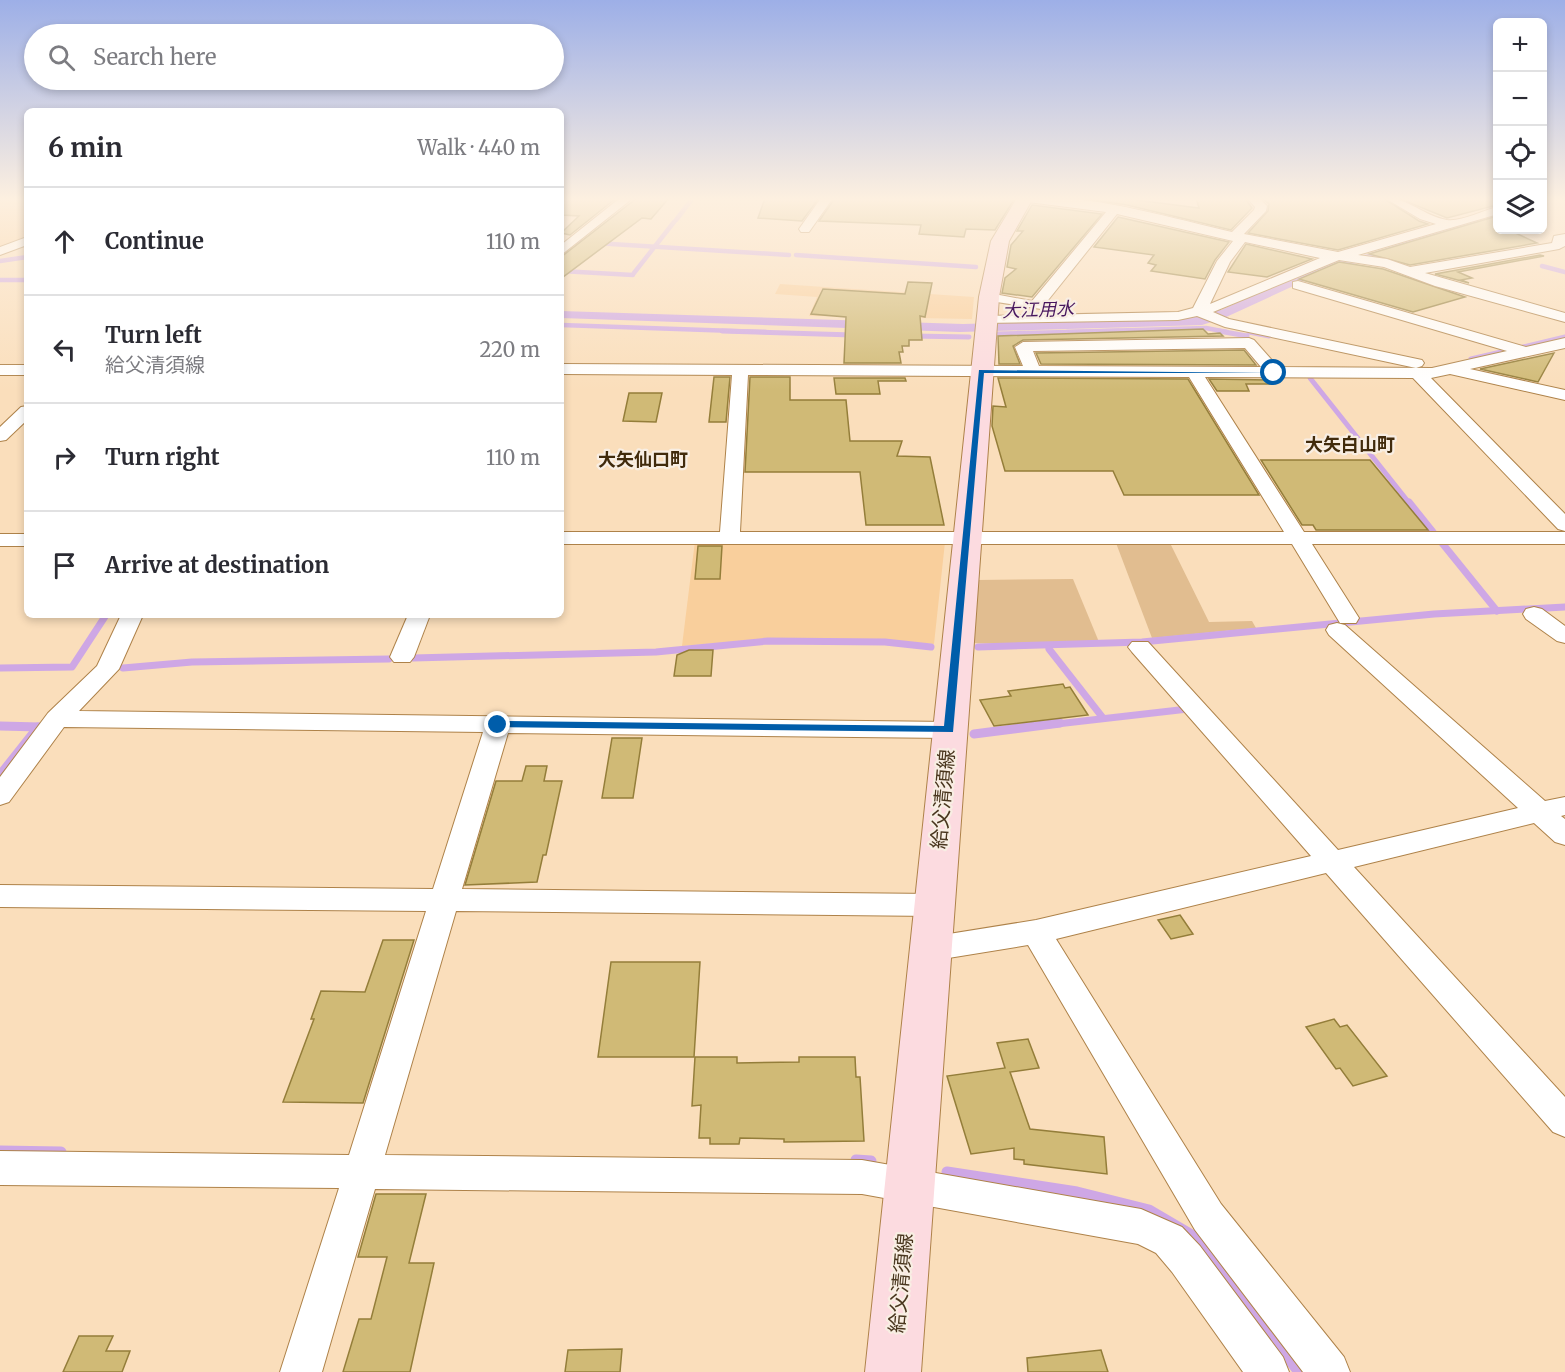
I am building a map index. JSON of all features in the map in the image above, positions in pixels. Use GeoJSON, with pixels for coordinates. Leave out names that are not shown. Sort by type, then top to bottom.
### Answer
{"type":"FeatureCollection","features":[{"type":"Feature","properties":{"kind":"main road","name":"給父清須線"},"geometry":{"type":"LineString","coordinates":[[893,1372],[981,371],[986,318],[996,262]]}},
{"type":"Feature","properties":{"kind":"street"},"geometry":{"type":"LineString","coordinates":[[986,318],[1036,306],[1072,262]]}},
{"type":"Feature","properties":{"kind":"street"},"geometry":{"type":"LineString","coordinates":[[1200,311],[1224,262]]}},
{"type":"Feature","properties":{"kind":"street"},"geometry":{"type":"LineString","coordinates":[[986,318],[1178,316],[1218,306],[1297,270],[1325,262]]}},
{"type":"Feature","properties":{"kind":"street"},"geometry":{"type":"LineString","coordinates":[[1380,262],[1440,283],[1565,318]]}},
{"type":"Feature","properties":{"kind":"street"},"geometry":{"type":"LineString","coordinates":[[1408,272],[1464,262]]}},
{"type":"Feature","properties":{"kind":"street"},"geometry":{"type":"LineString","coordinates":[[1298,285],[1526,352]]}},
{"type":"Feature","properties":{"kind":"street"},"geometry":{"type":"LineString","coordinates":[[1200,311],[1220,320],[1565,395]]}},
{"type":"Feature","properties":{"kind":"street"},"geometry":{"type":"LineString","coordinates":[[1033,371],[1023,347],[1249,343],[1274,373]]}},
{"type":"Feature","properties":{"kind":"street"},"geometry":{"type":"LineString","coordinates":[[564,369],[1425,373],[1449,370],[1565,343]]}},
{"type":"Feature","properties":{"kind":"street"},"geometry":{"type":"LineString","coordinates":[[730,538],[740,369]]}},
{"type":"Feature","properties":{"kind":"street"},"geometry":{"type":"LineString","coordinates":[[0,370],[24,370]]}},
{"type":"Feature","properties":{"kind":"street"},"geometry":{"type":"LineString","coordinates":[[1194,372],[1298,538],[1343,624],[1552,809],[1565,835]]}},
{"type":"Feature","properties":{"kind":"street"},"geometry":{"type":"LineString","coordinates":[[1425,373],[1565,404]]}},
{"type":"Feature","properties":{"kind":"street"},"geometry":{"type":"LineString","coordinates":[[1425,373],[1565,525]]}},
{"type":"Feature","properties":{"kind":"street"},"geometry":{"type":"LineString","coordinates":[[0,436],[24,414]]}},
{"type":"Feature","properties":{"kind":"street"},"geometry":{"type":"LineString","coordinates":[[564,538],[1565,538]]}},
{"type":"Feature","properties":{"kind":"street"},"geometry":{"type":"LineString","coordinates":[[0,540],[24,540]]}},
{"type":"Feature","properties":{"kind":"street"},"geometry":{"type":"LineString","coordinates":[[1534,614],[1565,636]]}},
{"type":"Feature","properties":{"kind":"street"},"geometry":{"type":"LineString","coordinates":[[0,796],[57,719],[107,669],[131,618]]}},
{"type":"Feature","properties":{"kind":"street"},"geometry":{"type":"LineString","coordinates":[[402,657],[417,618]]}},
{"type":"Feature","properties":{"kind":"street"},"geometry":{"type":"LineString","coordinates":[[1140,647],[1565,1121]]}},
{"type":"Feature","properties":{"kind":"street"},"geometry":{"type":"LineString","coordinates":[[57,719],[949,730]]}},
{"type":"Feature","properties":{"kind":"street"},"geometry":{"type":"LineString","coordinates":[[301,1372],[447,900],[498,725]]}},
{"type":"Feature","properties":{"kind":"street"},"geometry":{"type":"LineString","coordinates":[[930,949],[1036,932],[1552,809]]}},
{"type":"Feature","properties":{"kind":"street"},"geometry":{"type":"LineString","coordinates":[[0,896],[934,905]]}},
{"type":"Feature","properties":{"kind":"street"},"geometry":{"type":"LineString","coordinates":[[1036,932],[1208,1217],[1329,1372]]}},
{"type":"Feature","properties":{"kind":"street"},"geometry":{"type":"LineString","coordinates":[[0,1168],[366,1161],[862,1177],[1141,1227],[1169,1240],[1186,1259],[1268,1372]]}},
{"type":"Feature","properties":{"kind":"shaded area"},"geometry":{"type":"Polygon","coordinates":[[[1334,262],[1360,262],[1313,277],[1224,318],[1202,325],[960,332],[564,318],[564,311],[963,324],[1180,318],[1221,310],[1303,273],[1334,262]]]}},
{"type":"Feature","properties":{"kind":"shaded area"},"geometry":{"type":"Polygon","coordinates":[[[780,284],[974,297],[972,319],[809,316],[817,297],[775,294],[780,284]]]}},
{"type":"Feature","properties":{"kind":"shaded area"},"geometry":{"type":"Polygon","coordinates":[[[695,541],[945,542],[934,644],[886,640],[766,639],[682,646],[695,541]]]}},
{"type":"Feature","properties":{"kind":"shaded area"},"geometry":{"type":"Polygon","coordinates":[[[1116,543],[1170,543],[1209,622],[1252,621],[1256,628],[1152,638],[1116,543]]]}},
{"type":"Feature","properties":{"kind":"shaded area"},"geometry":{"type":"Polygon","coordinates":[[[1073,579],[1099,642],[1046,645],[972,643],[977,580],[1073,579]]]}},
{"type":"Feature","properties":{"kind":"building"},"geometry":{"type":"Polygon","coordinates":[[[564,262],[583,262],[564,276],[564,262]]]}},
{"type":"Feature","properties":{"kind":"building"},"geometry":{"type":"Polygon","coordinates":[[[1008,262],[1061,262],[1032,297],[1002,293],[1005,278],[1016,269],[1007,267],[1008,262]]]}},
{"type":"Feature","properties":{"kind":"building"},"geometry":{"type":"Polygon","coordinates":[[[1214,262],[1205,279],[1151,271],[1156,265],[1148,263],[1214,262]]]}},
{"type":"Feature","properties":{"kind":"building"},"geometry":{"type":"Polygon","coordinates":[[[1234,262],[1304,262],[1267,277],[1228,272],[1234,262]]]}},
{"type":"Feature","properties":{"kind":"building"},"geometry":{"type":"Polygon","coordinates":[[[1339,262],[1383,269],[1465,297],[1413,312],[1299,279],[1339,262]]]}},
{"type":"Feature","properties":{"kind":"building"},"geometry":{"type":"Polygon","coordinates":[[[1399,262],[1427,262],[1410,265],[1399,262]]]}},
{"type":"Feature","properties":{"kind":"building"},"geometry":{"type":"Polygon","coordinates":[[[1512,262],[1458,272],[1472,278],[1461,280],[1469,283],[1435,274],[1512,262]]]}},
{"type":"Feature","properties":{"kind":"building"},"geometry":{"type":"Polygon","coordinates":[[[908,282],[932,283],[925,317],[920,316],[922,340],[909,340],[909,346],[902,346],[903,352],[899,352],[901,363],[844,363],[846,317],[811,314],[823,289],[905,294],[908,282]]]}},
{"type":"Feature","properties":{"kind":"building"},"geometry":{"type":"Polygon","coordinates":[[[1203,329],[1208,334],[1220,333],[1223,336],[1023,340],[1013,346],[1020,364],[999,364],[998,336],[1203,329]]]}},
{"type":"Feature","properties":{"kind":"building"},"geometry":{"type":"Polygon","coordinates":[[[1244,350],[1256,365],[1041,364],[1036,353],[1244,350]]]}},
{"type":"Feature","properties":{"kind":"building"},"geometry":{"type":"Polygon","coordinates":[[[1554,353],[1538,382],[1480,369],[1554,353]]]}},
{"type":"Feature","properties":{"kind":"building"},"geometry":{"type":"Polygon","coordinates":[[[714,377],[730,377],[726,422],[709,422],[714,377]]]}},
{"type":"Feature","properties":{"kind":"building"},"geometry":{"type":"Polygon","coordinates":[[[750,377],[790,377],[790,400],[846,400],[850,441],[902,441],[897,456],[930,457],[944,525],[866,525],[860,472],[745,472],[750,377]]]}},
{"type":"Feature","properties":{"kind":"building"},"geometry":{"type":"Polygon","coordinates":[[[834,378],[905,378],[906,381],[878,381],[880,394],[836,394],[834,378]]]}},
{"type":"Feature","properties":{"kind":"building"},"geometry":{"type":"Polygon","coordinates":[[[998,378],[1188,379],[1259,495],[1124,495],[1113,471],[1005,471],[992,426],[993,406],[1006,407],[998,378]]]}},
{"type":"Feature","properties":{"kind":"building"},"geometry":{"type":"Polygon","coordinates":[[[1209,379],[1269,380],[1272,384],[1246,384],[1249,391],[1217,391],[1209,379]]]}},
{"type":"Feature","properties":{"kind":"building"},"geometry":{"type":"Polygon","coordinates":[[[629,393],[662,393],[656,422],[623,421],[629,393]]]}},
{"type":"Feature","properties":{"kind":"building"},"geometry":{"type":"Polygon","coordinates":[[[1261,460],[1370,460],[1428,530],[1316,530],[1313,525],[1302,525],[1261,460]]]}},
{"type":"Feature","properties":{"kind":"building"},"geometry":{"type":"Polygon","coordinates":[[[698,546],[722,546],[720,579],[695,579],[698,546]]]}},
{"type":"Feature","properties":{"kind":"building"},"geometry":{"type":"Polygon","coordinates":[[[689,650],[713,650],[711,676],[674,676],[677,655],[689,650]]]}},
{"type":"Feature","properties":{"kind":"building"},"geometry":{"type":"Polygon","coordinates":[[[1063,684],[1065,688],[1070,687],[1088,715],[994,726],[980,700],[1011,696],[1008,691],[1063,684]]]}},
{"type":"Feature","properties":{"kind":"building"},"geometry":{"type":"Polygon","coordinates":[[[612,738],[642,738],[633,798],[602,798],[612,738]]]}},
{"type":"Feature","properties":{"kind":"building"},"geometry":{"type":"Polygon","coordinates":[[[526,766],[547,766],[544,781],[562,781],[546,855],[543,855],[537,882],[465,885],[496,781],[522,781],[526,766]]]}},
{"type":"Feature","properties":{"kind":"building"},"geometry":{"type":"Polygon","coordinates":[[[1180,915],[1193,934],[1171,939],[1158,920],[1180,915]]]}},
{"type":"Feature","properties":{"kind":"building"},"geometry":{"type":"Polygon","coordinates":[[[383,940],[414,940],[363,1103],[283,1102],[314,1019],[311,1019],[321,991],[365,992],[383,940]]]}},
{"type":"Feature","properties":{"kind":"building"},"geometry":{"type":"Polygon","coordinates":[[[611,962],[700,962],[694,1057],[598,1057],[611,962]]]}},
{"type":"Feature","properties":{"kind":"building"},"geometry":{"type":"Polygon","coordinates":[[[1334,1019],[1340,1027],[1347,1025],[1387,1076],[1353,1086],[1340,1068],[1336,1069],[1306,1027],[1334,1019]]]}},
{"type":"Feature","properties":{"kind":"building"},"geometry":{"type":"Polygon","coordinates":[[[1028,1039],[1039,1068],[1010,1072],[1030,1129],[1104,1137],[1107,1174],[1024,1164],[1024,1160],[1014,1159],[1014,1148],[971,1154],[947,1076],[1005,1068],[997,1043],[1028,1039]]]}},
{"type":"Feature","properties":{"kind":"building"},"geometry":{"type":"Polygon","coordinates":[[[695,1057],[737,1057],[737,1063],[799,1062],[799,1057],[855,1057],[856,1077],[860,1077],[864,1141],[784,1142],[784,1139],[740,1138],[739,1144],[710,1144],[710,1138],[699,1138],[701,1105],[692,1106],[695,1057]]]}},
{"type":"Feature","properties":{"kind":"building"},"geometry":{"type":"Polygon","coordinates":[[[376,1194],[426,1194],[409,1263],[434,1263],[410,1372],[343,1372],[359,1319],[371,1319],[387,1257],[358,1257],[376,1194]]]}},
{"type":"Feature","properties":{"kind":"building"},"geometry":{"type":"Polygon","coordinates":[[[79,1336],[113,1336],[106,1351],[130,1351],[122,1372],[63,1372],[79,1336]]]}},
{"type":"Feature","properties":{"kind":"building"},"geometry":{"type":"Polygon","coordinates":[[[622,1349],[620,1372],[565,1372],[568,1350],[622,1349]]]}},
{"type":"Feature","properties":{"kind":"building"},"geometry":{"type":"Polygon","coordinates":[[[1101,1350],[1108,1372],[1028,1372],[1027,1358],[1101,1350]]]}},
{"type":"Feature","properties":{"kind":"waterway"},"geometry":{"type":"LineString","coordinates":[[634,273],[643,262]]}},
{"type":"Feature","properties":{"kind":"waterway"},"geometry":{"type":"LineString","coordinates":[[901,262],[976,267]]}},
{"type":"Feature","properties":{"kind":"waterway"},"geometry":{"type":"LineString","coordinates":[[1542,266],[1565,272]]}},
{"type":"Feature","properties":{"kind":"waterway"},"geometry":{"type":"LineString","coordinates":[[564,271],[633,275]]}},
{"type":"Feature","properties":{"kind":"waterway"},"geometry":{"type":"LineString","coordinates":[[0,280],[24,280]]}},
{"type":"Feature","properties":{"kind":"waterway"},"geometry":{"type":"LineString","coordinates":[[564,325],[766,332]]}},
{"type":"Feature","properties":{"kind":"waterway"},"geometry":{"type":"LineString","coordinates":[[1067,332],[1206,328],[1227,332]]}},
{"type":"Feature","properties":{"kind":"waterway"},"geometry":{"type":"LineString","coordinates":[[722,331],[853,335]]}},
{"type":"Feature","properties":{"kind":"waterway"},"geometry":{"type":"LineString","coordinates":[[998,334],[1119,331]]}},
{"type":"Feature","properties":{"kind":"waterway"},"geometry":{"type":"LineString","coordinates":[[1219,331],[1247,336]]}},
{"type":"Feature","properties":{"kind":"waterway"},"geometry":{"type":"LineString","coordinates":[[1249,332],[1269,336]]}},
{"type":"Feature","properties":{"kind":"waterway"},"geometry":{"type":"LineString","coordinates":[[913,336],[969,337]]}},
{"type":"Feature","properties":{"kind":"waterway"},"geometry":{"type":"LineString","coordinates":[[1523,347],[1565,337]]}},
{"type":"Feature","properties":{"kind":"waterway"},"geometry":{"type":"LineString","coordinates":[[1471,359],[1501,352]]}},
{"type":"Feature","properties":{"kind":"waterway"},"geometry":{"type":"LineString","coordinates":[[1310,378],[1410,504]]}},
{"type":"Feature","properties":{"kind":"waterway"},"geometry":{"type":"LineString","coordinates":[[1409,502],[1433,532]]}},
{"type":"Feature","properties":{"kind":"waterway"},"geometry":{"type":"LineString","coordinates":[[1442,543],[1497,611]]}},
{"type":"Feature","properties":{"kind":"waterway"},"geometry":{"type":"LineString","coordinates":[[1497,611],[1565,607]]}},
{"type":"Feature","properties":{"kind":"waterway"},"geometry":{"type":"LineString","coordinates":[[978,647],[1142,642],[1434,614],[1497,611]]}},
{"type":"Feature","properties":{"kind":"waterway"},"geometry":{"type":"LineString","coordinates":[[0,668],[72,667],[104,618]]}},
{"type":"Feature","properties":{"kind":"waterway"},"geometry":{"type":"LineString","coordinates":[[413,658],[656,652],[768,641],[885,642],[931,647]]}},
{"type":"Feature","properties":{"kind":"waterway"},"geometry":{"type":"LineString","coordinates":[[1049,649],[1103,718]]}},
{"type":"Feature","properties":{"kind":"waterway"},"geometry":{"type":"LineString","coordinates":[[123,668],[192,662],[389,659]]}},
{"type":"Feature","properties":{"kind":"waterway"},"geometry":{"type":"LineString","coordinates":[[1048,725],[1188,709]]}},
{"type":"Feature","properties":{"kind":"waterway"},"geometry":{"type":"LineString","coordinates":[[974,734],[1060,723]]}},
{"type":"Feature","properties":{"kind":"waterway"},"geometry":{"type":"LineString","coordinates":[[0,726],[40,727]]}},
{"type":"Feature","properties":{"kind":"waterway"},"geometry":{"type":"LineString","coordinates":[[0,775],[38,727]]}},
{"type":"Feature","properties":{"kind":"waterway"},"geometry":{"type":"LineString","coordinates":[[0,1151],[61,1152]]}},
{"type":"Feature","properties":{"kind":"waterway"},"geometry":{"type":"LineString","coordinates":[[856,1160],[871,1161]]}},
{"type":"Feature","properties":{"kind":"waterway"},"geometry":{"type":"LineString","coordinates":[[947,1172],[1077,1192],[1149,1210],[1195,1237],[1299,1372]]}},
{"type":"Feature","properties":{"kind":"district","name":"大矢白山町"},"geometry":{"type":"Point","coordinates":[1350,445]}},
{"type":"Feature","properties":{"kind":"district","name":"大矢仙口町"},"geometry":{"type":"Point","coordinates":[643,460]}},
{"type":"Feature","properties":{"kind":"route"},"geometry":{"type":"LineString","coordinates":[[498,725],[949,730],[981,371],[1274,373]]}},
{"type":"Feature","properties":{"kind":"water label","name":"大江用水"},"geometry":{"type":"Point","coordinates":[1038,310]}}]}
